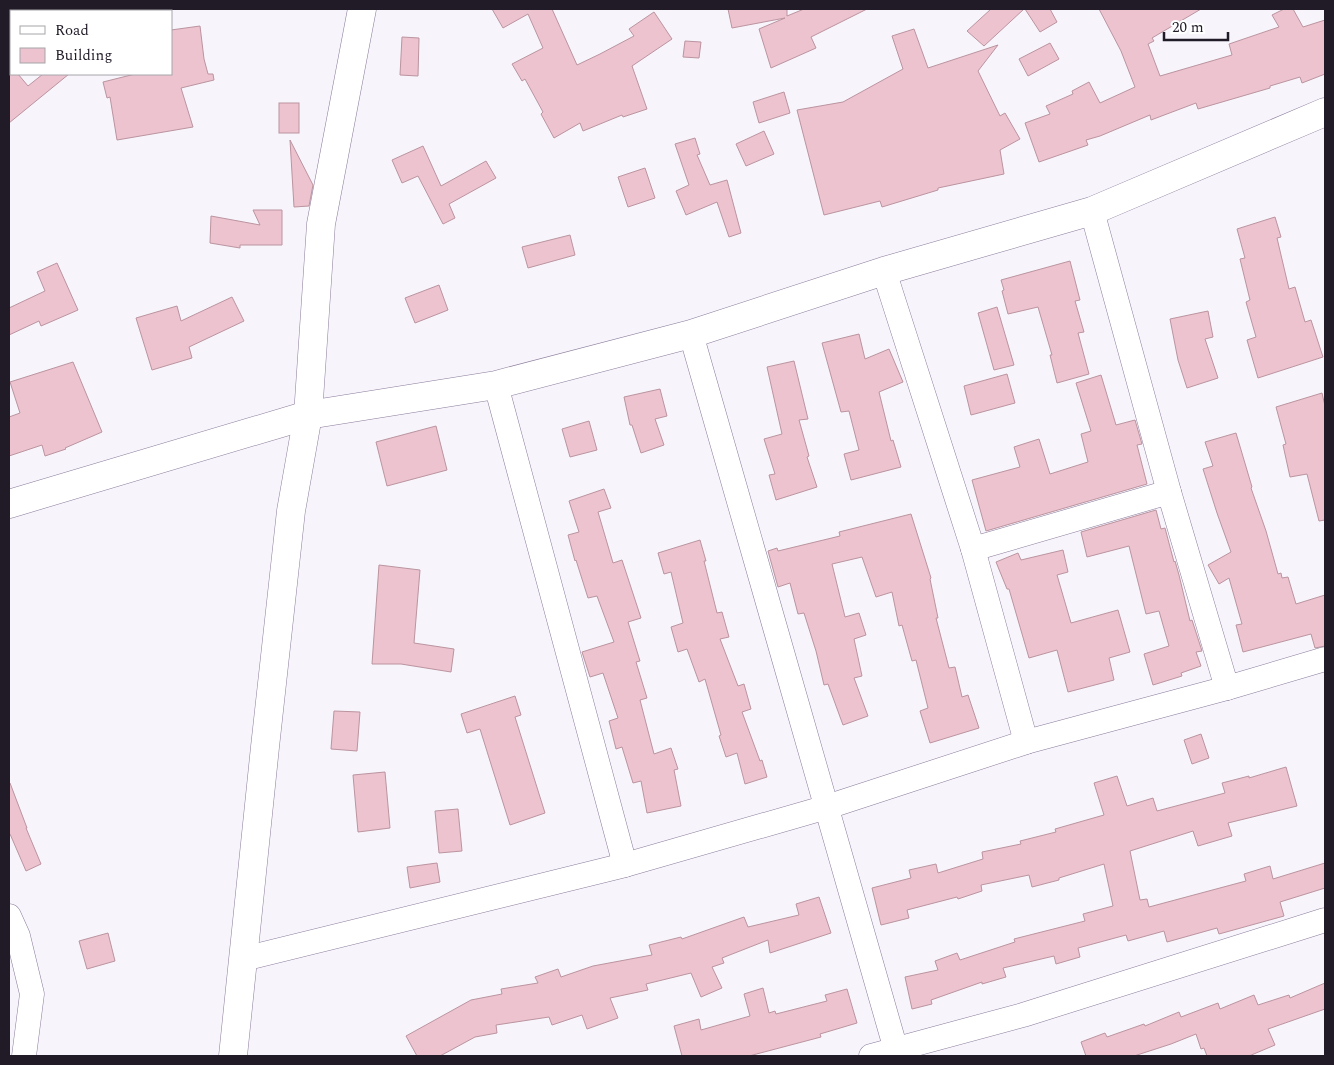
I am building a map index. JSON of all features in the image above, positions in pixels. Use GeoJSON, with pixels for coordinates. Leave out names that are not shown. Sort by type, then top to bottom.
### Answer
{"type":"FeatureCollection","features":[{"type":"Feature","properties":{"kind":"street"},"geometry":{"type":"LineString","coordinates":[[233,1056],[291,511],[308,415],[321,224],[362,9]]}},
{"type":"Feature","properties":{"kind":"street"},"geometry":{"type":"LineString","coordinates":[[9,504],[308,415],[496,385],[691,334],[884,271],[1092,211],[1325,112]]}},
{"type":"Feature","properties":{"kind":"street"},"geometry":{"type":"LineString","coordinates":[[1092,211],[1169,492],[1227,688]]}},
{"type":"Feature","properties":{"kind":"street"},"geometry":{"type":"LineString","coordinates":[[884,271],[973,549],[1026,742]]}},
{"type":"Feature","properties":{"kind":"street"},"geometry":{"type":"LineString","coordinates":[[691,334],[896,1050]]}},
{"type":"Feature","properties":{"kind":"street"},"geometry":{"type":"LineString","coordinates":[[496,385],[625,865]]}},
{"type":"Feature","properties":{"kind":"street"},"geometry":{"type":"LineString","coordinates":[[973,549],[1169,492]]}},
{"type":"Feature","properties":{"kind":"street"},"geometry":{"type":"LineString","coordinates":[[243,959],[625,865],[827,807],[1026,742],[1325,660]]}},
{"type":"Feature","properties":{"kind":"street"},"geometry":{"type":"LineString","coordinates":[[9,916],[18,936],[32,994],[24,1056]]}},
{"type":"Feature","properties":{"kind":"street"},"geometry":{"type":"LineString","coordinates":[[871,1056],[1022,1015],[1325,920]]}},
{"type":"Feature","properties":{"kind":"building"},"geometry":{"type":"Polygon","coordinates":[[[492,9],[552,9],[577,65],[634,36],[629,29],[654,12],[672,39],[632,66],[647,109],[623,117],[622,115],[583,131],[580,123],[554,138],[541,114],[543,112],[525,79],[522,81],[512,64],[543,48],[528,14],[503,28],[492,9]]]}},
{"type":"Feature","properties":{"kind":"building"},"geometry":{"type":"Polygon","coordinates":[[[728,9],[787,9],[787,16],[804,9],[867,9],[811,37],[816,48],[771,68],[759,29],[785,18],[732,28],[728,9]]]}},
{"type":"Feature","properties":{"kind":"building"},"geometry":{"type":"Polygon","coordinates":[[[991,9],[1024,9],[984,46],[967,31],[991,9]]]}},
{"type":"Feature","properties":{"kind":"building"},"geometry":{"type":"Polygon","coordinates":[[[1025,9],[1050,9],[1057,22],[1040,32],[1025,9]]]}},
{"type":"Feature","properties":{"kind":"building"},"geometry":{"type":"Polygon","coordinates":[[[1099,9],[1201,9],[1152,38],[1154,41],[1148,44],[1160,76],[1232,55],[1229,44],[1279,27],[1272,15],[1284,9],[1293,9],[1303,27],[1325,20],[1325,74],[1302,83],[1300,77],[1270,86],[1270,88],[1198,109],[1196,103],[1151,120],[1150,115],[1086,140],[1088,145],[1039,162],[1025,123],[1050,114],[1046,106],[1073,94],[1072,91],[1089,82],[1100,103],[1135,87],[1121,51],[1099,9]]]}},
{"type":"Feature","properties":{"kind":"building"},"geometry":{"type":"Polygon","coordinates":[[[200,26],[208,74],[213,74],[214,80],[181,88],[193,127],[117,140],[110,97],[107,98],[103,82],[131,75],[172,75],[172,30],[200,26]]]}},
{"type":"Feature","properties":{"kind":"building"},"geometry":{"type":"Polygon","coordinates":[[[914,29],[928,68],[998,45],[978,71],[1000,116],[1005,113],[1020,139],[1000,150],[1004,174],[938,188],[938,190],[882,207],[880,201],[824,215],[797,110],[843,102],[903,69],[892,36],[914,29]]]}},
{"type":"Feature","properties":{"kind":"building"},"geometry":{"type":"Polygon","coordinates":[[[402,37],[419,38],[418,76],[400,75],[402,37]]]}},
{"type":"Feature","properties":{"kind":"building"},"geometry":{"type":"Polygon","coordinates":[[[685,41],[701,42],[699,58],[683,57],[685,41]]]}},
{"type":"Feature","properties":{"kind":"building"},"geometry":{"type":"Polygon","coordinates":[[[1050,43],[1059,59],[1028,76],[1019,59],[1050,43]]]}},
{"type":"Feature","properties":{"kind":"building"},"geometry":{"type":"Polygon","coordinates":[[[9,62],[10,75],[19,75],[28,86],[42,75],[68,75],[9,123],[9,62]]]}},
{"type":"Feature","properties":{"kind":"building"},"geometry":{"type":"Polygon","coordinates":[[[784,92],[790,113],[759,123],[753,102],[784,92]]]}},
{"type":"Feature","properties":{"kind":"building"},"geometry":{"type":"Polygon","coordinates":[[[279,103],[299,103],[299,133],[279,133],[279,103]]]}},
{"type":"Feature","properties":{"kind":"building"},"geometry":{"type":"Polygon","coordinates":[[[764,131],[774,154],[746,166],[736,144],[764,131]]]}},
{"type":"Feature","properties":{"kind":"building"},"geometry":{"type":"Polygon","coordinates":[[[695,138],[700,154],[697,155],[710,185],[727,180],[741,233],[729,237],[717,202],[686,215],[676,191],[689,185],[675,144],[695,138]]]}},
{"type":"Feature","properties":{"kind":"building"},"geometry":{"type":"Polygon","coordinates":[[[290,140],[313,185],[309,206],[294,207],[290,140]]]}},
{"type":"Feature","properties":{"kind":"building"},"geometry":{"type":"Polygon","coordinates":[[[423,146],[441,186],[486,161],[496,178],[449,204],[455,218],[443,224],[418,176],[402,183],[392,160],[423,146]]]}},
{"type":"Feature","properties":{"kind":"building"},"geometry":{"type":"Polygon","coordinates":[[[645,168],[655,198],[628,207],[618,177],[645,168]]]}},
{"type":"Feature","properties":{"kind":"building"},"geometry":{"type":"Polygon","coordinates":[[[253,210],[282,210],[282,245],[240,245],[240,248],[210,243],[211,216],[260,225],[253,210]]]}},
{"type":"Feature","properties":{"kind":"building"},"geometry":{"type":"Polygon","coordinates":[[[1275,217],[1281,237],[1277,238],[1289,289],[1295,287],[1305,322],[1311,320],[1323,357],[1258,378],[1247,340],[1256,337],[1246,302],[1250,300],[1240,259],[1245,258],[1237,229],[1275,217]]]}},
{"type":"Feature","properties":{"kind":"building"},"geometry":{"type":"Polygon","coordinates":[[[570,235],[575,255],[528,268],[522,247],[570,235]]]}},
{"type":"Feature","properties":{"kind":"building"},"geometry":{"type":"Polygon","coordinates":[[[1070,261],[1080,300],[1075,301],[1084,332],[1078,333],[1089,374],[1057,383],[1050,355],[1052,355],[1038,307],[1008,314],[1001,280],[1070,261]]]}},
{"type":"Feature","properties":{"kind":"building"},"geometry":{"type":"Polygon","coordinates":[[[57,263],[78,310],[41,326],[39,321],[9,335],[9,308],[45,291],[37,272],[57,263]]]}},
{"type":"Feature","properties":{"kind":"building"},"geometry":{"type":"Polygon","coordinates":[[[439,285],[448,310],[415,323],[405,298],[439,285]]]}},
{"type":"Feature","properties":{"kind":"building"},"geometry":{"type":"Polygon","coordinates":[[[232,297],[244,321],[189,347],[192,358],[152,370],[136,318],[177,306],[181,321],[232,297]]]}},
{"type":"Feature","properties":{"kind":"building"},"geometry":{"type":"Polygon","coordinates":[[[997,307],[1014,365],[994,370],[978,313],[997,307]]]}},
{"type":"Feature","properties":{"kind":"building"},"geometry":{"type":"Polygon","coordinates":[[[1208,311],[1213,337],[1205,339],[1218,378],[1187,388],[1178,360],[1170,319],[1208,311]]]}},
{"type":"Feature","properties":{"kind":"building"},"geometry":{"type":"Polygon","coordinates":[[[859,334],[865,359],[889,349],[903,382],[879,392],[891,441],[893,440],[901,467],[851,480],[844,454],[859,450],[849,411],[841,412],[822,343],[859,334]]]}},
{"type":"Feature","properties":{"kind":"building"},"geometry":{"type":"Polygon","coordinates":[[[794,361],[808,419],[799,420],[809,456],[807,457],[817,487],[776,500],[769,475],[775,474],[764,439],[782,434],[767,367],[794,361]]]}},
{"type":"Feature","properties":{"kind":"building"},"geometry":{"type":"Polygon","coordinates":[[[73,362],[102,432],[66,449],[45,456],[42,445],[9,456],[9,417],[20,413],[10,382],[73,362]]]}},
{"type":"Feature","properties":{"kind":"building"},"geometry":{"type":"Polygon","coordinates":[[[1007,374],[1015,403],[971,415],[964,386],[1007,374]]]}},
{"type":"Feature","properties":{"kind":"building"},"geometry":{"type":"Polygon","coordinates":[[[1101,375],[1116,425],[1135,420],[1142,444],[1137,445],[1147,484],[986,531],[972,480],[1020,467],[1014,447],[1039,439],[1050,474],[1088,462],[1081,434],[1091,431],[1076,383],[1101,375]]]}},
{"type":"Feature","properties":{"kind":"building"},"geometry":{"type":"Polygon","coordinates":[[[660,389],[667,416],[655,419],[664,445],[641,453],[632,425],[630,425],[624,397],[660,389]]]}},
{"type":"Feature","properties":{"kind":"building"},"geometry":{"type":"Polygon","coordinates":[[[1322,393],[1325,406],[1325,520],[1319,521],[1307,474],[1290,477],[1283,445],[1286,444],[1276,407],[1322,393]]]}},
{"type":"Feature","properties":{"kind":"building"},"geometry":{"type":"Polygon","coordinates":[[[589,421],[597,450],[570,457],[562,429],[589,421]]]}},
{"type":"Feature","properties":{"kind":"building"},"geometry":{"type":"Polygon","coordinates":[[[436,426],[447,470],[387,486],[376,442],[436,426]]]}},
{"type":"Feature","properties":{"kind":"building"},"geometry":{"type":"Polygon","coordinates":[[[1236,433],[1278,574],[1281,573],[1282,578],[1288,577],[1296,604],[1325,595],[1325,646],[1315,648],[1311,634],[1243,652],[1236,625],[1242,624],[1229,578],[1219,584],[1208,565],[1231,552],[1203,469],[1213,466],[1205,442],[1236,433]]]}},
{"type":"Feature","properties":{"kind":"building"},"geometry":{"type":"Polygon","coordinates":[[[604,489],[611,508],[598,512],[613,563],[622,560],[641,618],[628,622],[640,661],[636,662],[647,698],[640,700],[654,754],[671,748],[678,769],[674,770],[681,806],[647,813],[641,781],[633,783],[622,747],[616,749],[609,721],[618,718],[603,673],[590,677],[582,652],[614,642],[597,596],[588,598],[575,561],[568,535],[579,532],[569,501],[604,489]]]}},
{"type":"Feature","properties":{"kind":"building"},"geometry":{"type":"Polygon","coordinates":[[[1156,510],[1161,529],[1165,528],[1190,621],[1192,620],[1202,651],[1196,652],[1201,666],[1181,673],[1182,676],[1153,685],[1144,654],[1169,646],[1159,611],[1146,614],[1129,546],[1087,557],[1081,532],[1156,510]]]}},
{"type":"Feature","properties":{"kind":"building"},"geometry":{"type":"Polygon","coordinates":[[[911,514],[931,578],[938,618],[936,618],[949,668],[955,667],[962,697],[968,695],[979,728],[930,743],[920,711],[928,708],[916,660],[912,661],[902,625],[899,626],[892,592],[876,597],[862,557],[832,564],[845,617],[859,613],[866,635],[854,639],[862,676],[854,678],[868,716],[843,725],[828,684],[824,685],[804,613],[798,614],[790,583],[778,587],[768,551],[777,548],[778,551],[840,536],[839,532],[911,514]]]}},
{"type":"Feature","properties":{"kind":"building"},"geometry":{"type":"Polygon","coordinates":[[[700,540],[717,613],[722,612],[729,637],[720,639],[738,686],[744,684],[751,709],[742,712],[767,777],[745,784],[737,753],[726,757],[705,679],[699,682],[687,649],[678,652],[671,627],[683,623],[671,572],[664,574],[658,553],[700,540]]]}},
{"type":"Feature","properties":{"kind":"building"},"geometry":{"type":"Polygon","coordinates":[[[1063,550],[1068,572],[1057,575],[1071,623],[1118,610],[1130,652],[1109,658],[1114,680],[1068,692],[1057,650],[1029,658],[1009,589],[1007,589],[996,562],[1018,553],[1021,560],[1063,550]]]}},
{"type":"Feature","properties":{"kind":"building"},"geometry":{"type":"Polygon","coordinates":[[[379,565],[420,570],[414,643],[454,649],[451,672],[401,664],[372,664],[379,565]]]}},
{"type":"Feature","properties":{"kind":"building"},"geometry":{"type":"Polygon","coordinates":[[[515,696],[521,715],[515,717],[545,813],[510,825],[480,729],[467,733],[461,714],[515,696]]]}},
{"type":"Feature","properties":{"kind":"building"},"geometry":{"type":"Polygon","coordinates":[[[334,711],[360,712],[357,751],[331,749],[334,711]]]}},
{"type":"Feature","properties":{"kind":"building"},"geometry":{"type":"Polygon","coordinates":[[[1201,734],[1209,758],[1192,764],[1184,740],[1201,734]]]}},
{"type":"Feature","properties":{"kind":"building"},"geometry":{"type":"Polygon","coordinates":[[[1286,767],[1297,806],[1228,823],[1232,836],[1198,846],[1193,831],[1130,851],[1140,900],[1147,899],[1149,907],[1246,881],[1244,874],[1270,866],[1273,879],[1325,863],[1325,888],[1280,902],[1284,916],[1219,934],[1217,928],[1167,942],[1164,931],[1128,941],[1126,935],[1078,948],[1080,957],[1056,964],[1054,956],[1003,968],[1006,977],[982,984],[982,982],[931,1000],[932,1004],[912,1009],[905,977],[938,970],[935,961],[957,953],[960,960],[1015,942],[1014,939],[1085,921],[1083,914],[1113,906],[1104,864],[1059,878],[1059,880],[1032,887],[1029,875],[981,885],[982,891],[958,899],[957,897],[907,910],[909,918],[881,925],[872,888],[911,878],[909,870],[936,864],[938,873],[983,859],[982,852],[1021,844],[1020,841],[1056,832],[1055,829],[1104,815],[1094,783],[1117,776],[1127,806],[1153,798],[1157,811],[1225,793],[1222,783],[1249,776],[1249,778],[1286,767]]]}},
{"type":"Feature","properties":{"kind":"building"},"geometry":{"type":"Polygon","coordinates":[[[385,772],[390,828],[358,832],[353,775],[385,772]]]}},
{"type":"Feature","properties":{"kind":"building"},"geometry":{"type":"Polygon","coordinates":[[[9,783],[41,864],[26,871],[9,835],[9,783]]]}},
{"type":"Feature","properties":{"kind":"building"},"geometry":{"type":"Polygon","coordinates":[[[458,809],[462,851],[439,853],[435,811],[458,809]]]}},
{"type":"Feature","properties":{"kind":"building"},"geometry":{"type":"Polygon","coordinates":[[[437,863],[440,882],[410,888],[407,867],[437,863]]]}},
{"type":"Feature","properties":{"kind":"building"},"geometry":{"type":"Polygon","coordinates":[[[819,897],[831,933],[770,953],[768,940],[722,958],[724,963],[712,967],[722,988],[701,997],[691,973],[646,984],[648,990],[610,998],[618,1018],[587,1029],[582,1015],[552,1025],[549,1017],[496,1025],[497,1033],[475,1037],[440,1056],[417,1056],[406,1036],[471,1000],[502,994],[501,989],[538,983],[535,977],[558,969],[561,977],[593,966],[652,955],[649,945],[681,937],[682,939],[744,917],[748,927],[799,915],[796,904],[819,897]]]}},
{"type":"Feature","properties":{"kind":"building"},"geometry":{"type":"Polygon","coordinates":[[[108,933],[115,961],[87,969],[79,941],[108,933]]]}},
{"type":"Feature","properties":{"kind":"building"},"geometry":{"type":"Polygon","coordinates":[[[1325,983],[1325,1009],[1268,1029],[1275,1045],[1249,1056],[1207,1056],[1204,1048],[1201,1049],[1196,1034],[1134,1056],[1086,1056],[1081,1042],[1105,1033],[1107,1037],[1144,1024],[1145,1026],[1179,1012],[1181,1017],[1218,1003],[1220,1009],[1254,995],[1258,1005],[1289,995],[1290,998],[1325,983]]]}},
{"type":"Feature","properties":{"kind":"building"},"geometry":{"type":"Polygon","coordinates":[[[763,988],[769,1013],[775,1011],[776,1014],[827,1001],[825,995],[847,989],[857,1023],[820,1034],[821,1037],[749,1056],[682,1056],[674,1026],[699,1019],[701,1030],[750,1016],[744,994],[763,988]]]}}]}
